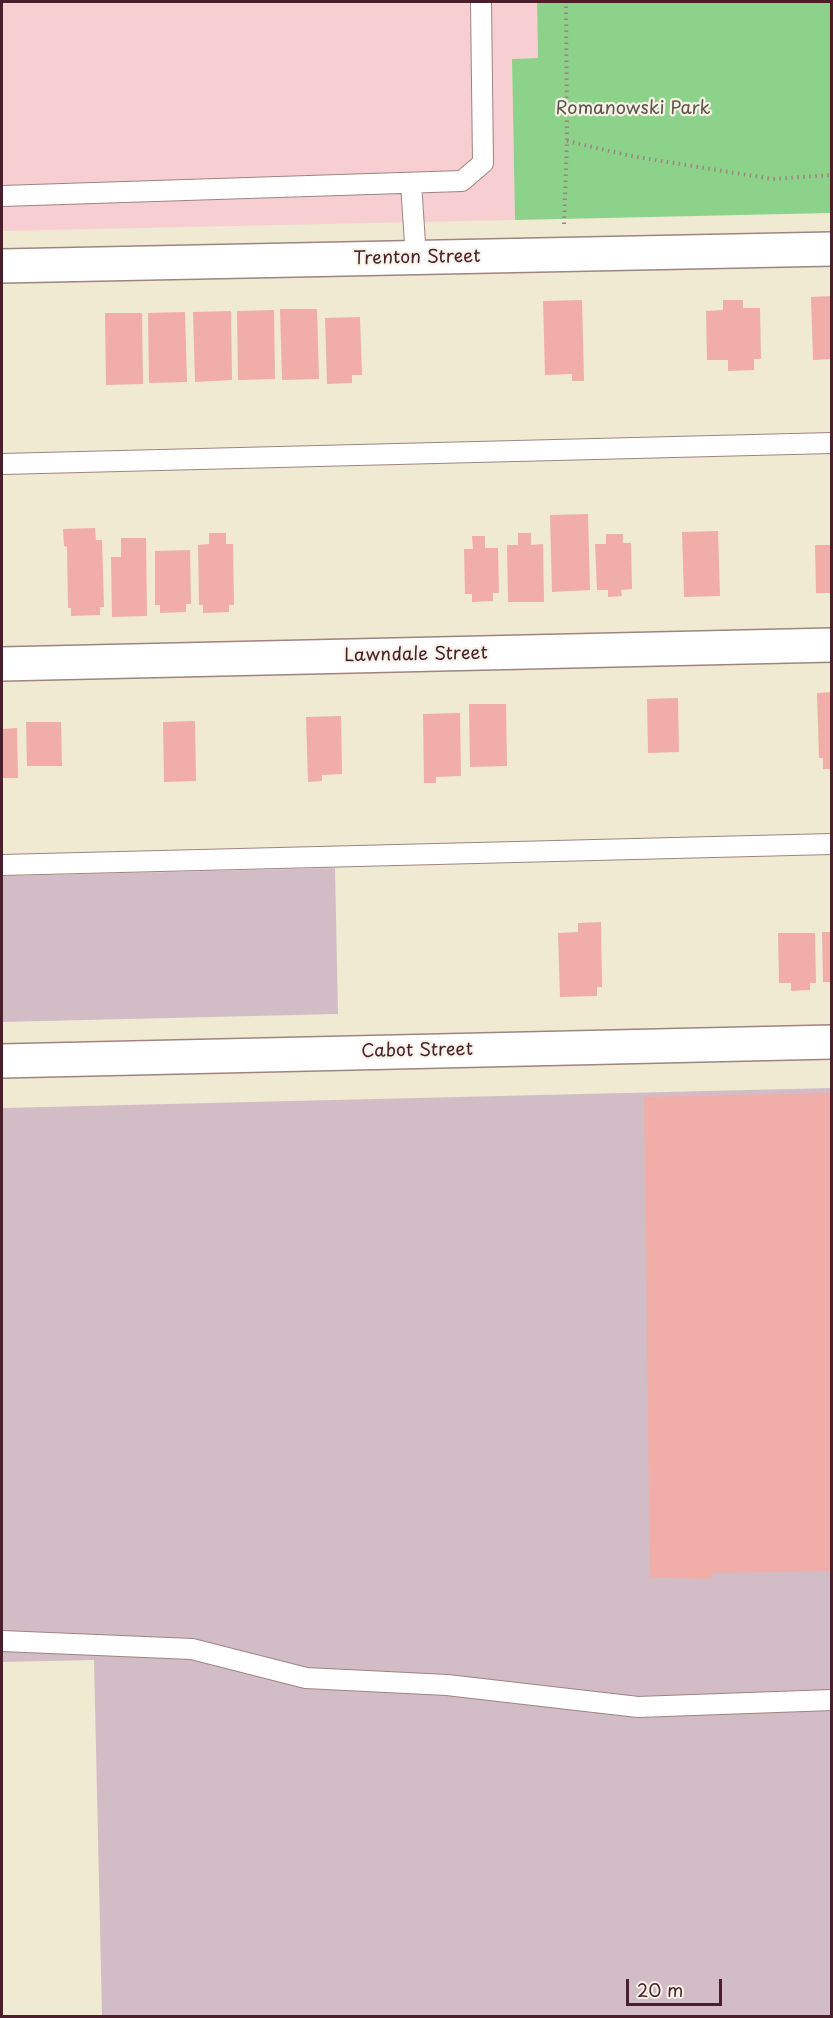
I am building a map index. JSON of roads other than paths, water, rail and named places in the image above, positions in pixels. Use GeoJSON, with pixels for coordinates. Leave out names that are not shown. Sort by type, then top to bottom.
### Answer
{"type":"FeatureCollection","features":[{"type":"Feature","properties":{"kind":"street","name":"Trenton Street"},"geometry":{"type":"LineString","coordinates":[[2,266],[831,249]]}},
{"type":"Feature","properties":{"kind":"street","name":"Lawndale Street"},"geometry":{"type":"LineString","coordinates":[[2,664],[831,645]]}},
{"type":"Feature","properties":{"kind":"street","name":"Cabot Street"},"geometry":{"type":"LineString","coordinates":[[2,1061],[831,1042]]}},
{"type":"Feature","properties":{"kind":"lane"},"geometry":{"type":"LineString","coordinates":[[2,196],[462,181],[483,163],[481,2]]}},
{"type":"Feature","properties":{"kind":"lane"},"geometry":{"type":"LineString","coordinates":[[411,183],[416,258]]}},
{"type":"Feature","properties":{"kind":"lane"},"geometry":{"type":"LineString","coordinates":[[2,464],[831,443]]}},
{"type":"Feature","properties":{"kind":"lane"},"geometry":{"type":"LineString","coordinates":[[2,865],[831,844]]}},
{"type":"Feature","properties":{"kind":"lane"},"geometry":{"type":"LineString","coordinates":[[2,1641],[192,1649],[306,1678],[447,1685],[638,1707],[831,1700]]}},
{"type":"Feature","properties":{"kind":"park label","name":"Romanowski Park"},"geometry":{"type":"Point","coordinates":[633,109]}}]}
